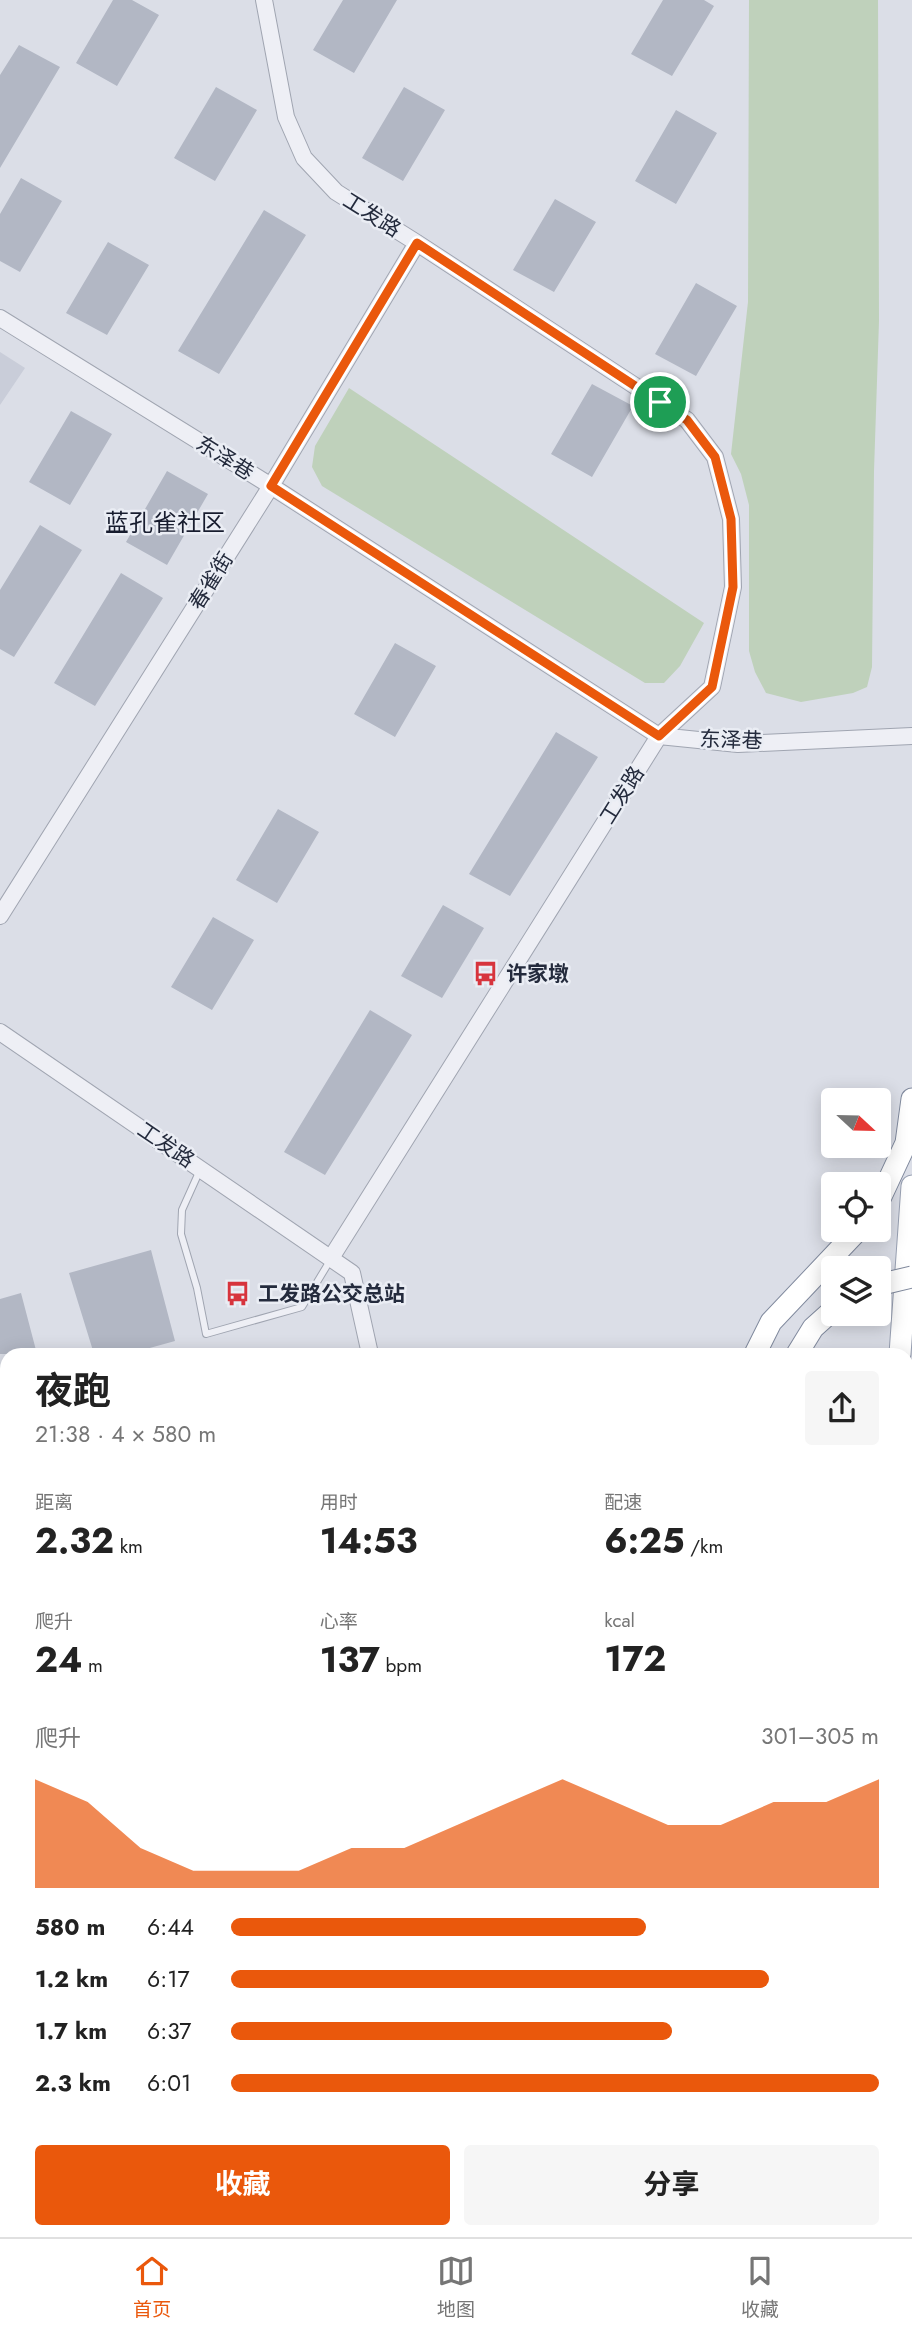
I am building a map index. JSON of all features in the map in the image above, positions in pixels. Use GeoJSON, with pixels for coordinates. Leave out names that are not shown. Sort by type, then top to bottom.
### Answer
{"type":"FeatureCollection","features":[{"type":"Feature","properties":{"kind":"main road"},"geometry":{"type":"LineString","coordinates":[[891,1175],[906,1143],[912,1099]]}},
{"type":"Feature","properties":{"kind":"main road"},"geometry":{"type":"LineString","coordinates":[[900,1348],[912,1186]]}},
{"type":"Feature","properties":{"kind":"main road"},"geometry":{"type":"LineString","coordinates":[[758,1348],[771,1322],[847,1242]]}},
{"type":"Feature","properties":{"kind":"main road"},"geometry":{"type":"LineString","coordinates":[[891,1282],[912,1278]]}},
{"type":"Feature","properties":{"kind":"main road"},"geometry":{"type":"LineString","coordinates":[[801,1348],[813,1328],[821,1321]]}},
{"type":"Feature","properties":{"kind":"street","name":"工发路"},"geometry":{"type":"LineString","coordinates":[[264,0],[285,117],[304,158],[336,192],[687,420],[715,457],[731,519],[733,587],[712,687],[659,736],[331,1258]]}},
{"type":"Feature","properties":{"kind":"street","name":"春雀街"},"geometry":{"type":"LineString","coordinates":[[0,916],[271,486],[417,243]]}},
{"type":"Feature","properties":{"kind":"street","name":"东泽巷"},"geometry":{"type":"LineString","coordinates":[[0,318],[271,486],[659,736],[738,744],[912,736]]}},
{"type":"Feature","properties":{"kind":"street","name":"工发路"},"geometry":{"type":"LineString","coordinates":[[0,1032],[352,1273],[369,1348]]}},
{"type":"Feature","properties":{"kind":"lane"},"geometry":{"type":"LineString","coordinates":[[200,1169],[182,1210],[181,1234],[197,1288],[206,1334],[302,1307],[331,1258]]}},
{"type":"Feature","properties":{"kind":"shaded area"},"geometry":{"type":"Polygon","coordinates":[[[0,352],[25,368],[0,405],[0,352]]]}},
{"type":"Feature","properties":{"kind":"green space"},"geometry":{"type":"Polygon","coordinates":[[[749,0],[878,0],[879,321],[872,667],[867,687],[853,693],[801,702],[766,693],[755,672],[749,651],[749,505],[741,474],[731,454],[748,302],[749,0]]]}},
{"type":"Feature","properties":{"kind":"green space"},"geometry":{"type":"Polygon","coordinates":[[[349,388],[704,623],[680,666],[664,683],[645,683],[322,486],[312,467],[315,446],[349,388]]]}},
{"type":"Feature","properties":{"kind":"building"},"geometry":{"type":"Polygon","coordinates":[[[113,0],[132,0],[159,15],[117,86],[76,63],[113,0]]]}},
{"type":"Feature","properties":{"kind":"building"},"geometry":{"type":"Polygon","coordinates":[[[343,0],[397,0],[354,73],[313,50],[343,0]]]}},
{"type":"Feature","properties":{"kind":"building"},"geometry":{"type":"Polygon","coordinates":[[[663,0],[704,0],[714,6],[672,76],[631,54],[663,0]]]}},
{"type":"Feature","properties":{"kind":"building"},"geometry":{"type":"Polygon","coordinates":[[[19,45],[60,67],[0,168],[0,75],[19,45]]]}},
{"type":"Feature","properties":{"kind":"building"},"geometry":{"type":"Polygon","coordinates":[[[216,87],[257,110],[215,181],[174,158],[216,87]]]}},
{"type":"Feature","properties":{"kind":"building"},"geometry":{"type":"Polygon","coordinates":[[[404,87],[445,110],[403,181],[362,158],[404,87]]]}},
{"type":"Feature","properties":{"kind":"building"},"geometry":{"type":"Polygon","coordinates":[[[676,110],[717,133],[676,204],[635,181],[676,110]]]}},
{"type":"Feature","properties":{"kind":"building"},"geometry":{"type":"Polygon","coordinates":[[[21,178],[62,201],[20,272],[0,261],[0,214],[21,178]]]}},
{"type":"Feature","properties":{"kind":"building"},"geometry":{"type":"Polygon","coordinates":[[[555,199],[596,222],[554,292],[513,270],[555,199]]]}},
{"type":"Feature","properties":{"kind":"building"},"geometry":{"type":"Polygon","coordinates":[[[264,210],[306,235],[219,374],[178,351],[264,210]]]}},
{"type":"Feature","properties":{"kind":"building"},"geometry":{"type":"Polygon","coordinates":[[[108,242],[149,265],[107,335],[66,313],[108,242]]]}},
{"type":"Feature","properties":{"kind":"building"},"geometry":{"type":"Polygon","coordinates":[[[696,283],[737,306],[696,376],[655,354],[696,283]]]}},
{"type":"Feature","properties":{"kind":"building"},"geometry":{"type":"Polygon","coordinates":[[[592,384],[633,406],[592,477],[551,454],[592,384]]]}},
{"type":"Feature","properties":{"kind":"building"},"geometry":{"type":"Polygon","coordinates":[[[71,411],[112,434],[70,505],[29,482],[71,411]]]}},
{"type":"Feature","properties":{"kind":"building"},"geometry":{"type":"Polygon","coordinates":[[[167,471],[208,494],[167,565],[126,542],[167,471]]]}},
{"type":"Feature","properties":{"kind":"building"},"geometry":{"type":"Polygon","coordinates":[[[40,525],[82,550],[14,657],[0,649],[0,590],[40,525]]]}},
{"type":"Feature","properties":{"kind":"building"},"geometry":{"type":"Polygon","coordinates":[[[121,573],[163,598],[95,706],[54,683],[121,573]]]}},
{"type":"Feature","properties":{"kind":"building"},"geometry":{"type":"Polygon","coordinates":[[[395,643],[436,666],[395,737],[354,714],[395,643]]]}},
{"type":"Feature","properties":{"kind":"building"},"geometry":{"type":"Polygon","coordinates":[[[556,732],[598,757],[510,896],[469,874],[556,732]]]}},
{"type":"Feature","properties":{"kind":"building"},"geometry":{"type":"Polygon","coordinates":[[[278,809],[319,832],[277,903],[236,880],[278,809]]]}},
{"type":"Feature","properties":{"kind":"building"},"geometry":{"type":"Polygon","coordinates":[[[443,905],[484,928],[442,998],[401,976],[443,905]]]}},
{"type":"Feature","properties":{"kind":"building"},"geometry":{"type":"Polygon","coordinates":[[[213,917],[254,940],[212,1010],[171,987],[213,917]]]}},
{"type":"Feature","properties":{"kind":"building"},"geometry":{"type":"Polygon","coordinates":[[[370,1010],[412,1035],[325,1175],[284,1152],[370,1010]]]}},
{"type":"Feature","properties":{"kind":"building"},"geometry":{"type":"Polygon","coordinates":[[[151,1250],[175,1341],[150,1348],[92,1348],[69,1273],[151,1250]]]}},
{"type":"Feature","properties":{"kind":"building"},"geometry":{"type":"Polygon","coordinates":[[[21,1293],[35,1348],[0,1348],[0,1299],[21,1293]]]}},
{"type":"Feature","properties":{"kind":"place","name":"许家墩"},"geometry":{"type":"Point","coordinates":[486,974]}},
{"type":"Feature","properties":{"kind":"place","name":"工发路公交总站"},"geometry":{"type":"Point","coordinates":[238,1294]}},
{"type":"Feature","properties":{"kind":"district","name":"蓝孔雀社区"},"geometry":{"type":"Point","coordinates":[165,522]}},
{"type":"Feature","properties":{"kind":"route"},"geometry":{"type":"LineString","coordinates":[[417,243],[660,402],[687,420],[715,457],[731,519],[733,587],[712,687],[659,736],[271,486],[417,243]]}}]}
